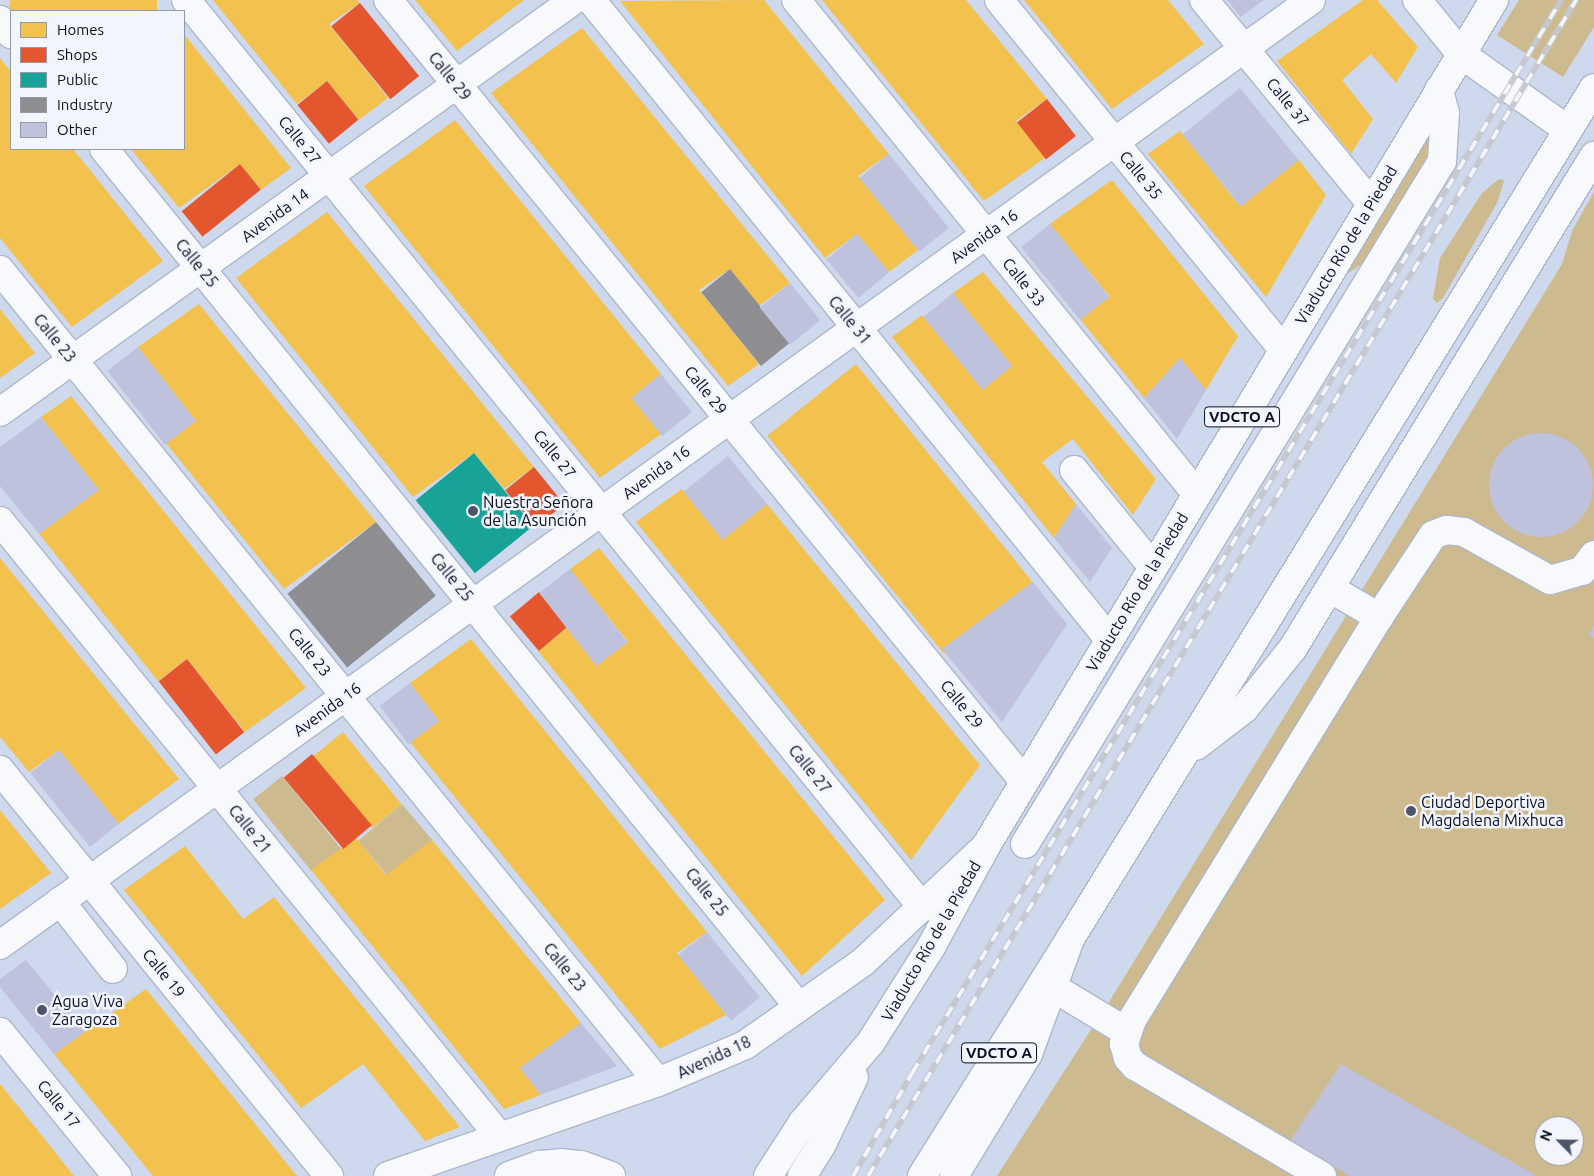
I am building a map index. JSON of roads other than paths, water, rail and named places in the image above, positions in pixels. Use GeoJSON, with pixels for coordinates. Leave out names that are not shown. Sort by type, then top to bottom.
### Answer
{"type":"FeatureCollection","features":[{"type":"Feature","properties":{"kind":"main road","name":"Calle 27"},"geometry":{"type":"LineString","coordinates":[[186,0],[923,908]]}},
{"type":"Feature","properties":{"kind":"main road","name":"Calle 29"},"geometry":{"type":"LineString","coordinates":[[388,0],[1023,780]]}},
{"type":"Feature","properties":{"kind":"main road","name":"Avenida 14"},"geometry":{"type":"LineString","coordinates":[[0,412],[574,0]]}},
{"type":"Feature","properties":{"kind":"main road","name":"Calle 31"},"geometry":{"type":"LineString","coordinates":[[591,0],[1108,639]]}},
{"type":"Feature","properties":{"kind":"main road","name":"Calle 33"},"geometry":{"type":"LineString","coordinates":[[796,0],[1196,493]]}},
{"type":"Feature","properties":{"kind":"main road","name":"Calle 35"},"geometry":{"type":"LineString","coordinates":[[999,0],[1283,350]]}},
{"type":"Feature","properties":{"kind":"main road","name":"Calle 37"},"geometry":{"type":"LineString","coordinates":[[1204,0],[1371,204]]}},
{"type":"Feature","properties":{"kind":"main road","name":"Avenida 16"},"geometry":{"type":"LineString","coordinates":[[0,945],[1311,0]]}},
{"type":"Feature","properties":{"kind":"main road"},"geometry":{"type":"LineString","coordinates":[[1417,0],[1461,54],[1568,130]]}},
{"type":"Feature","properties":{"kind":"main road","name":"Viaducto Río de la Piedad"},"geometry":{"type":"LineString","coordinates":[[768,1176],[803,1122],[871,1042],[931,947],[1023,780],[1494,0]]}},
{"type":"Feature","properties":{"kind":"main road"},"geometry":{"type":"LineString","coordinates":[[0,20],[10,33]]}},
{"type":"Feature","properties":{"kind":"main road","name":"VDCTO A"},"geometry":{"type":"LineString","coordinates":[[922,1176],[1185,754],[1594,88]]}},
{"type":"Feature","properties":{"kind":"main road"},"geometry":{"type":"LineString","coordinates":[[1025,844],[1442,161],[1445,113],[1439,90]]}},
{"type":"Feature","properties":{"kind":"main road","name":"Calle 25"},"geometry":{"type":"LineString","coordinates":[[105,150],[799,1007]]}},
{"type":"Feature","properties":{"kind":"main road"},"geometry":{"type":"LineString","coordinates":[[1185,754],[1222,728],[1264,688],[1330,589],[1402,474],[1594,156]]}},
{"type":"Feature","properties":{"kind":"main road","name":"Calle 23"},"geometry":{"type":"LineString","coordinates":[[0,270],[658,1082]]}},
{"type":"Feature","properties":{"kind":"main road"},"geometry":{"type":"LineString","coordinates":[[1074,470],[1152,566]]}},
{"type":"Feature","properties":{"kind":"main road","name":"Calle 21"},"geometry":{"type":"LineString","coordinates":[[0,521],[499,1136]]}},
{"type":"Feature","properties":{"kind":"main road"},"geometry":{"type":"LineString","coordinates":[[1322,1176],[1135,1066],[1128,1058],[1124,1044],[1127,1032],[1379,618],[1433,535],[1446,530],[1464,532],[1550,580],[1582,571],[1594,555]]}},
{"type":"Feature","properties":{"kind":"main road"},"geometry":{"type":"LineString","coordinates":[[1330,589],[1379,618]]}},
{"type":"Feature","properties":{"kind":"main road","name":"Calle 19"},"geometry":{"type":"LineString","coordinates":[[0,770],[329,1176]]}},
{"type":"Feature","properties":{"kind":"main road","name":"Avenida 18"},"geometry":{"type":"LineString","coordinates":[[388,1176],[658,1082],[745,1045],[863,962],[923,908],[986,846]]}},
{"type":"Feature","properties":{"kind":"main road"},"geometry":{"type":"LineString","coordinates":[[60,901],[113,969]]}},
{"type":"Feature","properties":{"kind":"main road"},"geometry":{"type":"LineString","coordinates":[[954,1176],[1016,1078],[1054,988],[1070,939]]}},
{"type":"Feature","properties":{"kind":"main road"},"geometry":{"type":"LineString","coordinates":[[1054,988],[1127,1032]]}},
{"type":"Feature","properties":{"kind":"main road","name":"Calle 17"},"geometry":{"type":"LineString","coordinates":[[0,1032],[117,1176]]}},
{"type":"Feature","properties":{"kind":"main road"},"geometry":{"type":"LineString","coordinates":[[802,1176],[822,1144],[871,1042]]}},
{"type":"Feature","properties":{"kind":"main road"},"geometry":{"type":"LineString","coordinates":[[509,1176],[540,1165],[561,1164],[582,1166],[611,1176]]}},
{"type":"Feature","properties":{"kind":"railway"},"geometry":{"type":"LineString","coordinates":[[853,1176],[912,1073],[1561,0]]}},
{"type":"Feature","properties":{"kind":"railway"},"geometry":{"type":"LineString","coordinates":[[868,1176],[1576,0]]}},
{"type":"Feature","properties":{"kind":"place","name":"Nuestra Señora de la Asunción"},"geometry":{"type":"Point","coordinates":[473,511]}},
{"type":"Feature","properties":{"kind":"place","name":"Ciudad Deportiva Magdalena Mixhuca"},"geometry":{"type":"Point","coordinates":[1411,811]}},
{"type":"Feature","properties":{"kind":"place","name":"Agua Viva Zaragoza"},"geometry":{"type":"Point","coordinates":[42,1010]}}]}
